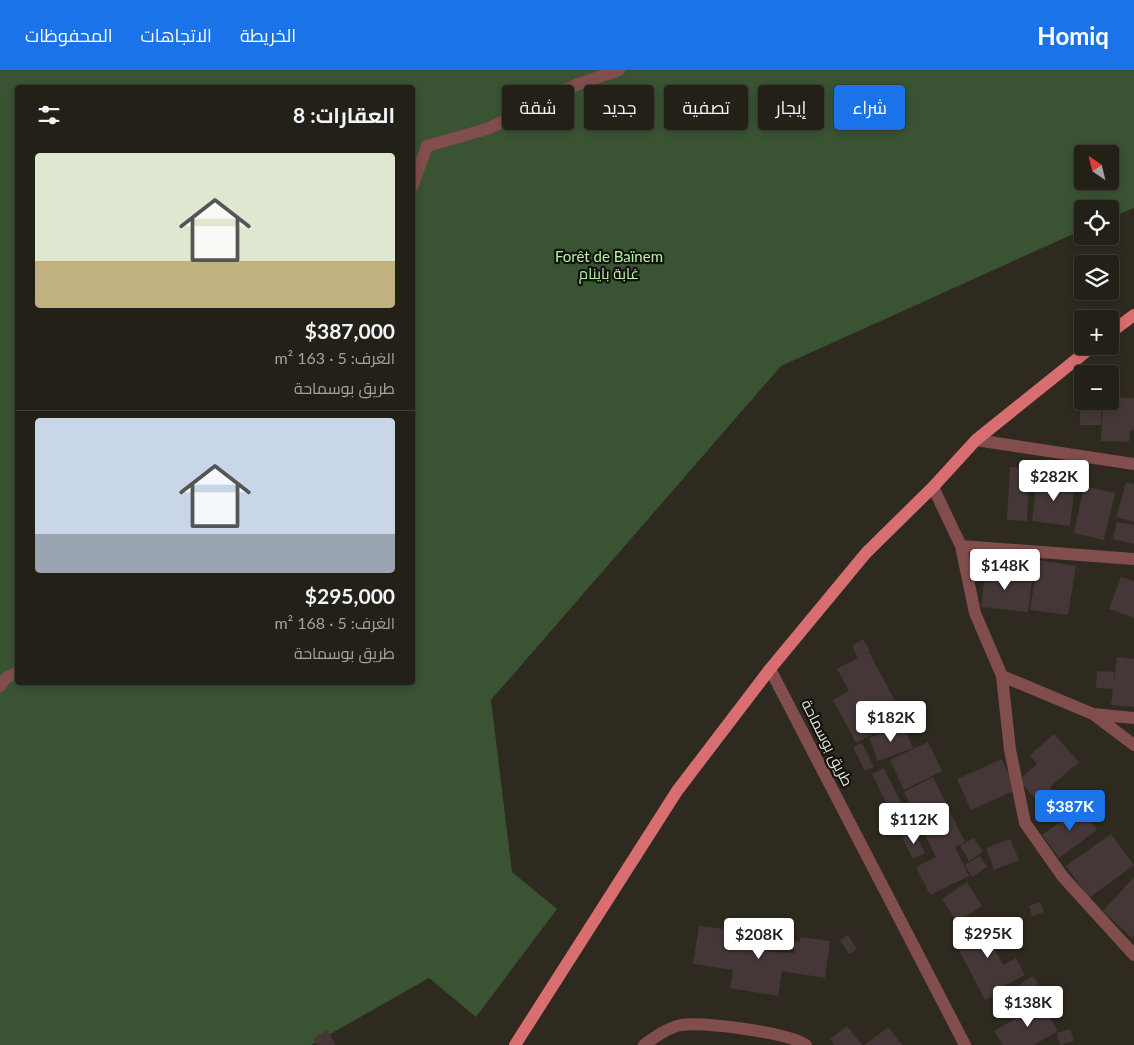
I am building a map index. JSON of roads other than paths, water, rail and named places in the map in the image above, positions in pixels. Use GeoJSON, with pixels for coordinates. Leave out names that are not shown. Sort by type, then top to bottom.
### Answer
{"type":"FeatureCollection","features":[{"type":"Feature","properties":{"kind":"main road"},"geometry":{"type":"LineString","coordinates":[[1119,327],[1134,316]]}},
{"type":"Feature","properties":{"kind":"main road"},"geometry":{"type":"LineString","coordinates":[[515,1045],[677,792],[770,668],[866,553],[933,488],[976,440],[1082,355]]}},
{"type":"Feature","properties":{"kind":"street"},"geometry":{"type":"LineString","coordinates":[[415,179],[428,146],[487,129],[576,85],[620,70]]}},
{"type":"Feature","properties":{"kind":"street"},"geometry":{"type":"LineString","coordinates":[[976,440],[1134,464]]}},
{"type":"Feature","properties":{"kind":"street"},"geometry":{"type":"LineString","coordinates":[[933,488],[960,546],[975,613],[1002,676],[1010,750],[1025,823],[1063,877],[1134,955]]}},
{"type":"Feature","properties":{"kind":"street"},"geometry":{"type":"LineString","coordinates":[[960,546],[1134,560]]}},
{"type":"Feature","properties":{"kind":"street","name":"طريق بوسماحة"},"geometry":{"type":"LineString","coordinates":[[770,668],[965,1045]]}},
{"type":"Feature","properties":{"kind":"street"},"geometry":{"type":"LineString","coordinates":[[0,686],[6,678],[15,674]]}},
{"type":"Feature","properties":{"kind":"street"},"geometry":{"type":"LineString","coordinates":[[1002,676],[1093,714],[1134,745]]}},
{"type":"Feature","properties":{"kind":"street"},"geometry":{"type":"LineString","coordinates":[[1093,714],[1134,718]]}},
{"type":"Feature","properties":{"kind":"street"},"geometry":{"type":"LineString","coordinates":[[644,1045],[670,1029],[694,1024],[770,1033],[800,1041],[806,1045]]}},
{"type":"Feature","properties":{"kind":"park label","name":"Forêt de Baïnem غابة باينام"},"geometry":{"type":"Point","coordinates":[609,266]}}]}
